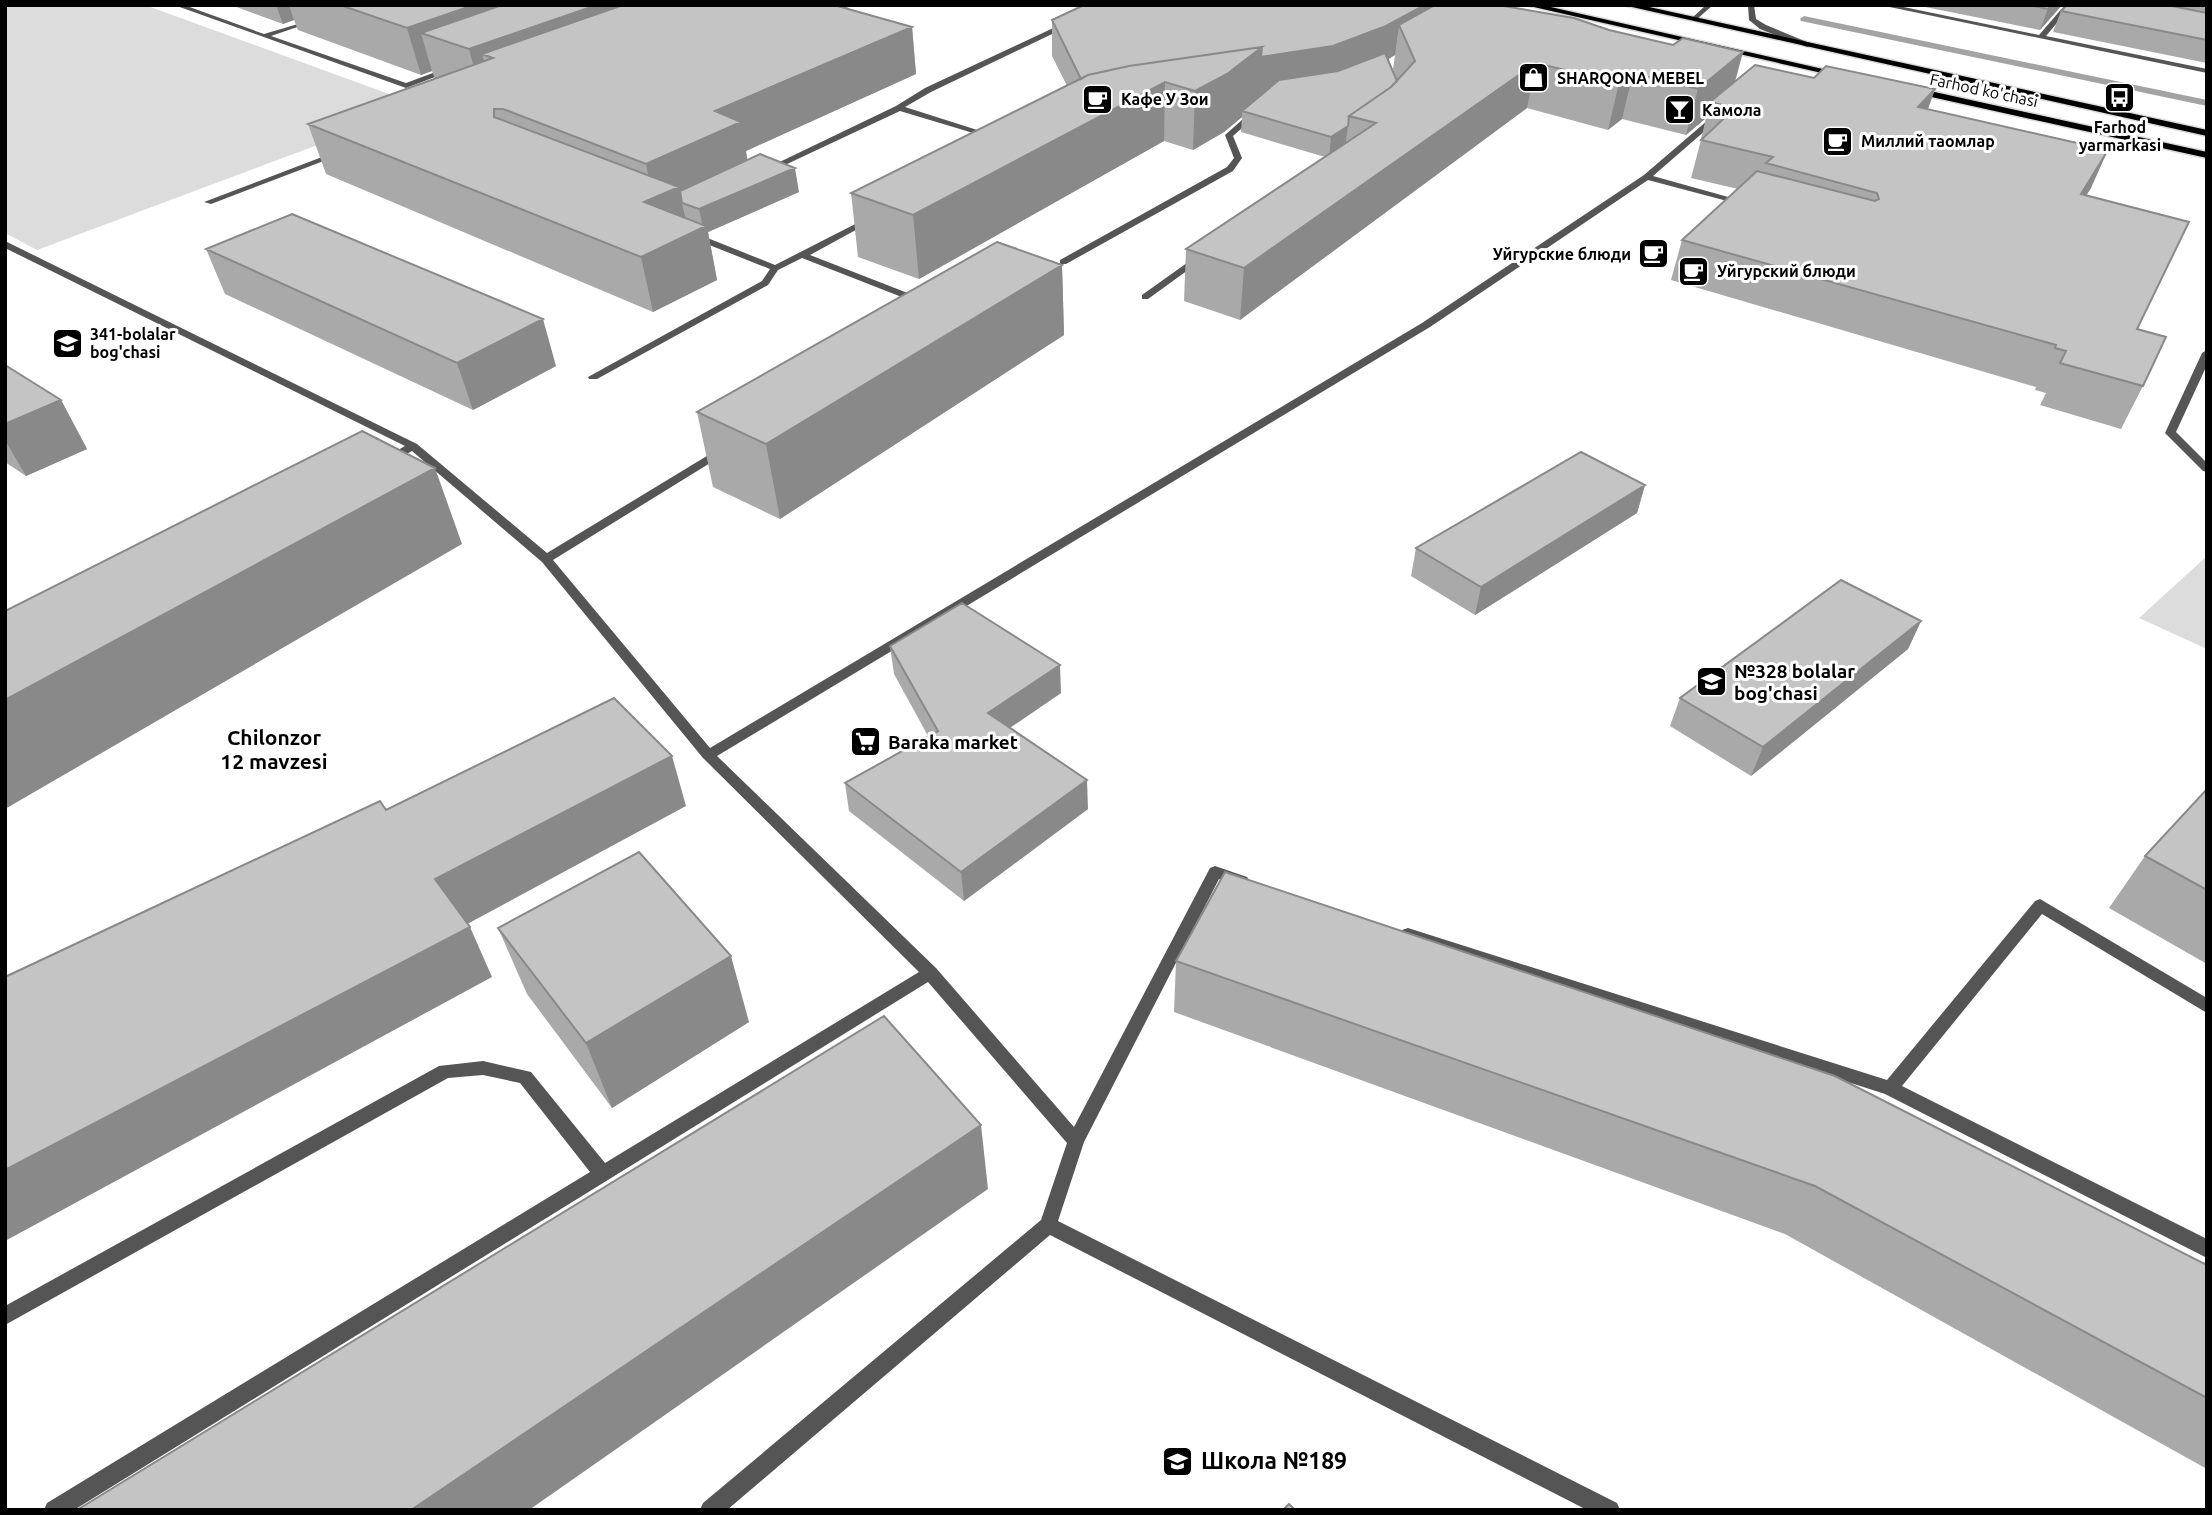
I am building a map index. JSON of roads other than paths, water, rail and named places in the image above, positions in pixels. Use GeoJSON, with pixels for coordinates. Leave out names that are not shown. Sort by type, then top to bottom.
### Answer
{"type":"FeatureCollection","features":[{"type":"Feature","properties":{"kind":"main road"},"geometry":{"type":"LineString","coordinates":[[1529,5],[1858,78]]}},
{"type":"Feature","properties":{"kind":"main road","name":"Farhod ko'chasi"},"geometry":{"type":"LineString","coordinates":[[1627,5],[2207,133]]}},
{"type":"Feature","properties":{"kind":"main road"},"geometry":{"type":"LineString","coordinates":[[1672,37],[1694,19]]}},
{"type":"Feature","properties":{"kind":"main road","name":"Farhod ko'chasi"},"geometry":{"type":"LineString","coordinates":[[1898,87],[2207,155]]}},
{"type":"Feature","properties":{"kind":"lane"},"geometry":{"type":"LineString","coordinates":[[177,5],[406,86],[458,67]]}},
{"type":"Feature","properties":{"kind":"lane"},"geometry":{"type":"LineString","coordinates":[[1694,19],[1710,5]]}},
{"type":"Feature","properties":{"kind":"lane"},"geometry":{"type":"LineString","coordinates":[[1751,5],[1754,20],[1763,27],[1815,47]]}},
{"type":"Feature","properties":{"kind":"lane"},"geometry":{"type":"LineString","coordinates":[[1883,5],[2207,71]]}},
{"type":"Feature","properties":{"kind":"lane"},"geometry":{"type":"LineString","coordinates":[[2041,37],[2069,5]]}},
{"type":"Feature","properties":{"kind":"lane"},"geometry":{"type":"LineString","coordinates":[[264,36],[323,17]]}},
{"type":"Feature","properties":{"kind":"lane"},"geometry":{"type":"LineString","coordinates":[[754,176],[1078,19]]}},
{"type":"Feature","properties":{"kind":"lane"},"geometry":{"type":"LineString","coordinates":[[1765,75],[1777,60]]}},
{"type":"Feature","properties":{"kind":"lane"},"geometry":{"type":"LineString","coordinates":[[1063,262],[1230,169],[1238,158],[1229,135],[1265,105]]}},
{"type":"Feature","properties":{"kind":"lane"},"geometry":{"type":"LineString","coordinates":[[899,108],[1003,141]]}},
{"type":"Feature","properties":{"kind":"lane"},"geometry":{"type":"LineString","coordinates":[[708,755],[1426,325],[1647,177],[1727,108]]}},
{"type":"Feature","properties":{"kind":"lane"},"geometry":{"type":"LineString","coordinates":[[208,202],[350,150]]}},
{"type":"Feature","properties":{"kind":"lane"},"geometry":{"type":"LineString","coordinates":[[1647,177],[1753,206]]}},
{"type":"Feature","properties":{"kind":"lane"},"geometry":{"type":"LineString","coordinates":[[593,377],[765,283],[775,268],[885,212]]}},
{"type":"Feature","properties":{"kind":"lane"},"geometry":{"type":"LineString","coordinates":[[681,230],[775,268]]}},
{"type":"Feature","properties":{"kind":"lane"},"geometry":{"type":"LineString","coordinates":[[5,244],[413,446],[546,559],[708,755],[930,973],[1076,1142]]}},
{"type":"Feature","properties":{"kind":"lane"},"geometry":{"type":"LineString","coordinates":[[1145,297],[1213,249]]}},
{"type":"Feature","properties":{"kind":"lane"},"geometry":{"type":"LineString","coordinates":[[802,255],[936,307]]}},
{"type":"Feature","properties":{"kind":"lane"},"geometry":{"type":"LineString","coordinates":[[2207,352],[2170,433],[2207,469]]}},
{"type":"Feature","properties":{"kind":"lane"},"geometry":{"type":"LineString","coordinates":[[546,559],[735,442]]}},
{"type":"Feature","properties":{"kind":"lane"},"geometry":{"type":"LineString","coordinates":[[377,466],[413,446]]}},
{"type":"Feature","properties":{"kind":"lane"},"geometry":{"type":"LineString","coordinates":[[710,1510],[1048,1225],[1076,1142],[1216,872],[1255,885]]}},
{"type":"Feature","properties":{"kind":"lane"},"geometry":{"type":"LineString","coordinates":[[1890,1088],[2040,905],[2207,1006]]}},
{"type":"Feature","properties":{"kind":"lane"},"geometry":{"type":"LineString","coordinates":[[1388,927],[1890,1088],[2207,1250]]}},
{"type":"Feature","properties":{"kind":"lane"},"geometry":{"type":"LineString","coordinates":[[54,1510],[930,973]]}},
{"type":"Feature","properties":{"kind":"lane"},"geometry":{"type":"LineString","coordinates":[[5,1316],[445,1072],[483,1068],[524,1077],[603,1174]]}},
{"type":"Feature","properties":{"kind":"lane"},"geometry":{"type":"LineString","coordinates":[[1048,1225],[1610,1510]]}},
{"type":"Feature","properties":{"kind":"waterway"},"geometry":{"type":"LineString","coordinates":[[1804,19],[2207,103]]}},
{"type":"Feature","properties":{"kind":"place","name":"SHARQONA MEBEL"},"geometry":{"type":"Point","coordinates":[1534,78]}},
{"type":"Feature","properties":{"kind":"place","name":"Farhod yarmarkasi"},"geometry":{"type":"Point","coordinates":[2120,98]}},
{"type":"Feature","properties":{"kind":"place","name":"Кафе У Зои"},"geometry":{"type":"Point","coordinates":[1098,99]}},
{"type":"Feature","properties":{"kind":"place","name":"Камола"},"geometry":{"type":"Point","coordinates":[1679,110]}},
{"type":"Feature","properties":{"kind":"place","name":"Миллий таомлар"},"geometry":{"type":"Point","coordinates":[1838,141]}},
{"type":"Feature","properties":{"kind":"place","name":"Уйгурские блюди"},"geometry":{"type":"Point","coordinates":[1654,254]}},
{"type":"Feature","properties":{"kind":"place","name":"Уйгурский блюди"},"geometry":{"type":"Point","coordinates":[1694,271]}},
{"type":"Feature","properties":{"kind":"place","name":"341-bolalar bog'chasi"},"geometry":{"type":"Point","coordinates":[67,343]}},
{"type":"Feature","properties":{"kind":"place","name":"№328 bolalar bog'chasi"},"geometry":{"type":"Point","coordinates":[1711,682]}},
{"type":"Feature","properties":{"kind":"place","name":"Baraka market"},"geometry":{"type":"Point","coordinates":[865,742]}},
{"type":"Feature","properties":{"kind":"place","name":"Школа №189"},"geometry":{"type":"Point","coordinates":[1178,1461]}},
{"type":"Feature","properties":{"kind":"district","name":"Chilonzor 12 mavzesi"},"geometry":{"type":"Point","coordinates":[274,750]}}]}
